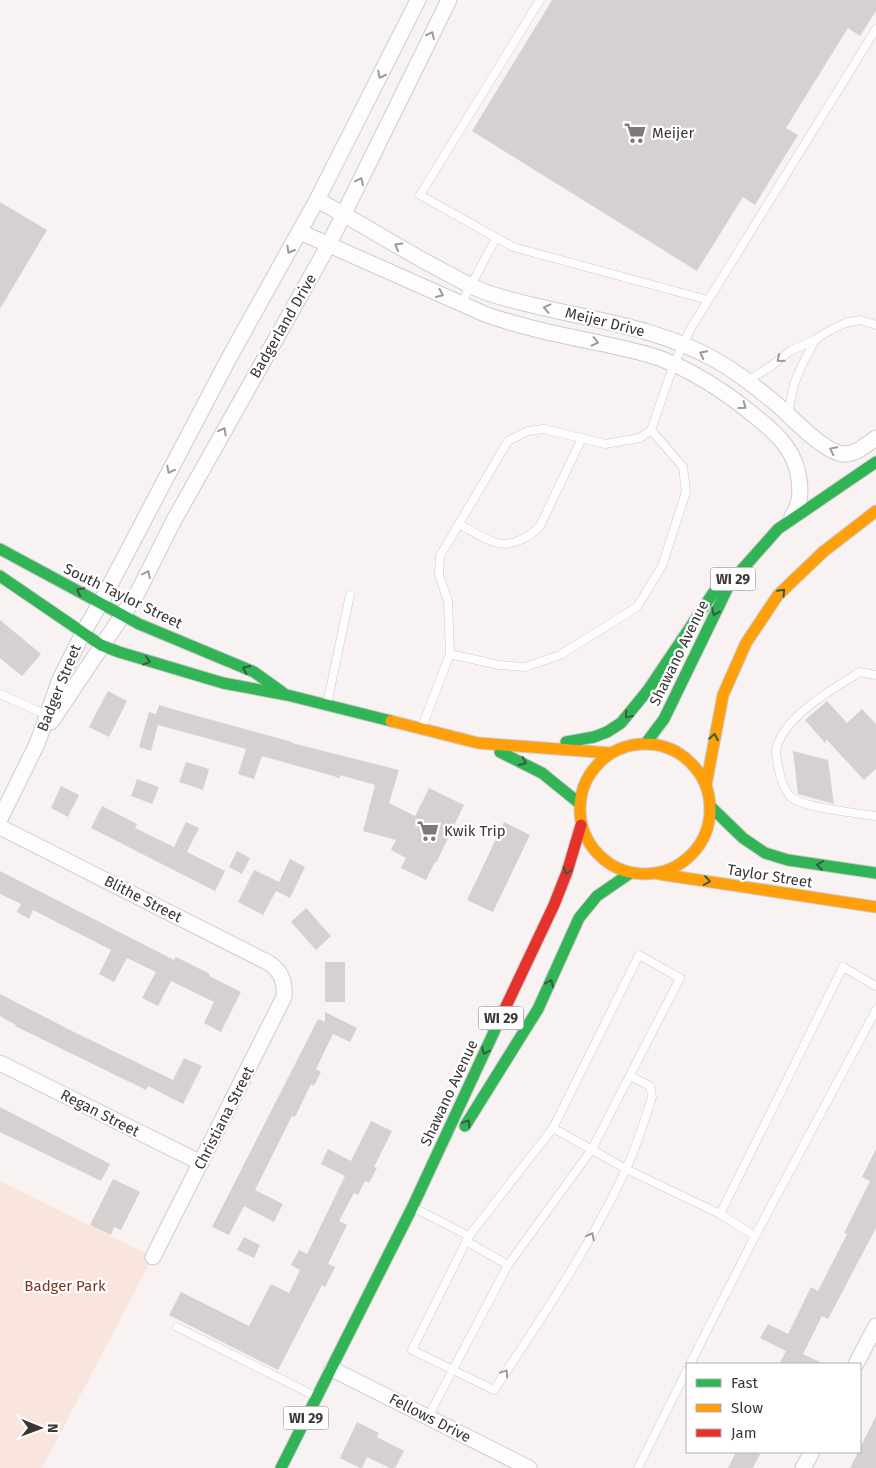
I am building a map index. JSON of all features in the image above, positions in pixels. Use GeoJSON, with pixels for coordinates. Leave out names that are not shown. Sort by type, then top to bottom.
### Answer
{"type":"FeatureCollection","features":[{"type":"Feature","properties":{"kind":"main road","name":"Shawano Avenue"},"geometry":{"type":"LineString","coordinates":[[646,743],[664,719],[730,583],[782,526],[876,462]]}},
{"type":"Feature","properties":{"kind":"main road","name":"WI 29"},"geometry":{"type":"LineString","coordinates":[[706,785],[723,695],[746,643],[778,594],[823,552],[876,511]]}},
{"type":"Feature","properties":{"kind":"main road"},"geometry":{"type":"LineString","coordinates":[[523,748],[594,737],[607,732],[621,723],[648,690],[738,558],[752,544],[782,526]]}},
{"type":"Feature","properties":{"kind":"main road","name":"South Taylor Street"},"geometry":{"type":"LineString","coordinates":[[0,549],[139,624],[254,672],[287,695]]}},
{"type":"Feature","properties":{"kind":"main road","name":"South Taylor Street"},"geometry":{"type":"LineString","coordinates":[[0,576],[101,644],[119,652],[223,683],[287,695],[478,743],[523,748],[610,753]]}},
{"type":"Feature","properties":{"kind":"main road","name":"South Taylor Street"},"geometry":{"type":"LineString","coordinates":[[478,743],[543,772],[579,803]]}},
{"type":"Feature","properties":{"kind":"main road","name":"WI 29"},"geometry":{"type":"LineString","coordinates":[[646,743],[665,746],[682,755],[696,768],[706,785],[711,807],[708,830],[697,850],[680,865],[659,874],[644,876],[629,874],[612,867],[598,856],[587,841],[581,825],[579,803],[584,784],[595,766],[610,753],[627,746],[646,743]]}},
{"type":"Feature","properties":{"kind":"main road","name":"Taylor Street"},"geometry":{"type":"LineString","coordinates":[[711,807],[743,838],[765,853],[788,860],[876,873]]}},
{"type":"Feature","properties":{"kind":"main road","name":"Shawano Avenue"},"geometry":{"type":"LineString","coordinates":[[281,1468],[412,1208],[554,905],[581,825]]}},
{"type":"Feature","properties":{"kind":"main road","name":"Shawano Avenue"},"geometry":{"type":"LineString","coordinates":[[412,1208],[457,1140],[538,1009],[579,918],[597,896],[629,874]]}},
{"type":"Feature","properties":{"kind":"main road","name":"Taylor Street"},"geometry":{"type":"LineString","coordinates":[[659,874],[876,907]]}},
{"type":"Feature","properties":{"kind":"street","name":"Badgerland Drive"},"geometry":{"type":"LineString","coordinates":[[83,633],[225,366],[317,200],[418,0]]}},
{"type":"Feature","properties":{"kind":"street","name":"Badgerland Drive"},"geometry":{"type":"LineString","coordinates":[[101,644],[138,592],[173,522],[328,246],[449,0]]}},
{"type":"Feature","properties":{"kind":"street","name":"Meijer Drive"},"geometry":{"type":"LineString","coordinates":[[317,200],[428,263],[489,293],[632,328],[683,344],[719,362],[747,381],[830,450],[842,454],[853,453],[876,438]]}},
{"type":"Feature","properties":{"kind":"street","name":"Meijer Drive"},"geometry":{"type":"LineString","coordinates":[[300,232],[461,304],[513,324],[645,354],[674,364],[695,375],[750,411],[778,436],[794,458],[798,471],[800,490],[797,510],[782,526]]}},
{"type":"Feature","properties":{"kind":"street","name":"Badger Street"},"geometry":{"type":"LineString","coordinates":[[0,819],[36,744],[60,679],[83,633]]}},
{"type":"Feature","properties":{"kind":"street","name":"Badger Street"},"geometry":{"type":"LineString","coordinates":[[36,744],[101,644]]}},
{"type":"Feature","properties":{"kind":"street","name":"Blithe Street"},"geometry":{"type":"LineString","coordinates":[[0,827],[269,963],[276,967],[282,976]]}},
{"type":"Feature","properties":{"kind":"street","name":"Christiana Street"},"geometry":{"type":"LineString","coordinates":[[153,1257],[284,997],[285,986],[282,976]]}},
{"type":"Feature","properties":{"kind":"street","name":"Regan Street"},"geometry":{"type":"LineString","coordinates":[[0,1063],[201,1163]]}},
{"type":"Feature","properties":{"kind":"street"},"geometry":{"type":"LineString","coordinates":[[857,1363],[876,1326]]}},
{"type":"Feature","properties":{"kind":"street","name":"Fellows Drive"},"geometry":{"type":"LineString","coordinates":[[332,1369],[529,1468]]}},
{"type":"Feature","properties":{"kind":"street"},"geometry":{"type":"LineString","coordinates":[[803,1468],[811,1453]]}},
{"type":"Feature","properties":{"kind":"lane"},"geometry":{"type":"LineString","coordinates":[[540,0],[420,195],[513,247],[708,300]]}},
{"type":"Feature","properties":{"kind":"lane"},"geometry":{"type":"LineString","coordinates":[[421,729],[450,654],[448,600],[440,575],[440,556],[508,441],[528,431],[544,429],[605,444],[640,438],[651,430],[683,344],[708,300],[876,29]]}},
{"type":"Feature","properties":{"kind":"lane"},"geometry":{"type":"LineString","coordinates":[[461,304],[496,238]]}},
{"type":"Feature","properties":{"kind":"lane"},"geometry":{"type":"LineString","coordinates":[[747,381],[770,367],[790,350],[815,340],[846,322],[860,320],[876,325]]}},
{"type":"Feature","properties":{"kind":"lane"},"geometry":{"type":"LineString","coordinates":[[788,414],[794,384],[815,340]]}},
{"type":"Feature","properties":{"kind":"lane"},"geometry":{"type":"LineString","coordinates":[[450,654],[499,665],[525,667],[560,655],[637,607],[662,566],[686,492],[683,467],[651,430]]}},
{"type":"Feature","properties":{"kind":"lane"},"geometry":{"type":"LineString","coordinates":[[459,524],[496,543],[513,543],[532,534],[540,526],[582,438]]}},
{"type":"Feature","properties":{"kind":"lane"},"geometry":{"type":"LineString","coordinates":[[326,706],[350,595]]}},
{"type":"Feature","properties":{"kind":"lane"},"geometry":{"type":"LineString","coordinates":[[876,674],[860,672],[811,703],[782,734],[776,752],[780,779],[791,798],[819,808],[876,816]]}},
{"type":"Feature","properties":{"kind":"lane"},"geometry":{"type":"LineString","coordinates":[[0,694],[47,715]]}},
{"type":"Feature","properties":{"kind":"lane"},"geometry":{"type":"LineString","coordinates":[[428,1417],[452,1370],[508,1265],[592,1149],[680,978],[639,955],[553,1128],[468,1239],[412,1350],[452,1370],[494,1390],[556,1297],[590,1238],[626,1169],[652,1097],[650,1086],[630,1076]]}},
{"type":"Feature","properties":{"kind":"lane"},"geometry":{"type":"LineString","coordinates":[[720,1214],[843,967],[876,986]]}},
{"type":"Feature","properties":{"kind":"lane"},"geometry":{"type":"LineString","coordinates":[[691,1363],[755,1236],[876,1010]]}},
{"type":"Feature","properties":{"kind":"lane"},"geometry":{"type":"LineString","coordinates":[[553,1128],[626,1169],[720,1214],[755,1236]]}},
{"type":"Feature","properties":{"kind":"lane"},"geometry":{"type":"LineString","coordinates":[[412,1208],[468,1239],[508,1265]]}},
{"type":"Feature","properties":{"kind":"lane"},"geometry":{"type":"LineString","coordinates":[[177,1328],[317,1396]]}},
{"type":"Feature","properties":{"kind":"lane"},"geometry":{"type":"LineString","coordinates":[[638,1468],[686,1372]]}},
{"type":"Feature","properties":{"kind":"green space","name":"Badger Park"},"geometry":{"type":"Polygon","coordinates":[[[0,1181],[153,1257],[42,1468],[0,1468],[0,1181]]]}},
{"type":"Feature","properties":{"kind":"building","name":"Meijer"},"geometry":{"type":"Polygon","coordinates":[[[552,0],[876,0],[876,11],[860,36],[848,28],[786,128],[798,135],[755,205],[743,197],[697,271],[472,131],[552,0]]]}},
{"type":"Feature","properties":{"kind":"building"},"geometry":{"type":"Polygon","coordinates":[[[0,202],[47,230],[0,309],[0,202]]]}},
{"type":"Feature","properties":{"kind":"building"},"geometry":{"type":"Polygon","coordinates":[[[0,620],[41,654],[22,676],[0,658],[0,620]]]}},
{"type":"Feature","properties":{"kind":"building"},"geometry":{"type":"Polygon","coordinates":[[[108,691],[127,701],[109,737],[89,727],[108,691]]]}},
{"type":"Feature","properties":{"kind":"building"},"geometry":{"type":"Polygon","coordinates":[[[827,701],[847,723],[862,709],[876,724],[876,769],[864,780],[826,739],[826,744],[805,720],[827,701]]]}},
{"type":"Feature","properties":{"kind":"building"},"geometry":{"type":"Polygon","coordinates":[[[159,705],[292,743],[399,770],[389,803],[415,816],[429,788],[464,805],[426,880],[401,868],[406,858],[391,850],[396,840],[363,831],[375,785],[340,775],[340,778],[262,756],[254,779],[238,774],[246,749],[158,725],[151,751],[139,747],[149,712],[156,714],[159,705]]]}},
{"type":"Feature","properties":{"kind":"building"},"geometry":{"type":"Polygon","coordinates":[[[793,751],[828,760],[834,804],[798,794],[793,751]]]}},
{"type":"Feature","properties":{"kind":"building"},"geometry":{"type":"Polygon","coordinates":[[[186,762],[209,769],[203,790],[179,782],[186,762]]]}},
{"type":"Feature","properties":{"kind":"building"},"geometry":{"type":"Polygon","coordinates":[[[137,779],[159,787],[152,804],[131,796],[137,779]]]}},
{"type":"Feature","properties":{"kind":"building"},"geometry":{"type":"Polygon","coordinates":[[[61,786],[79,795],[68,817],[51,808],[61,786]]]}},
{"type":"Feature","properties":{"kind":"building"},"geometry":{"type":"Polygon","coordinates":[[[102,806],[137,824],[135,828],[174,847],[186,822],[199,828],[187,852],[225,871],[215,891],[91,828],[102,806]]]}},
{"type":"Feature","properties":{"kind":"building"},"geometry":{"type":"Polygon","coordinates":[[[504,822],[530,835],[493,912],[467,900],[504,822]]]}},
{"type":"Feature","properties":{"kind":"building"},"geometry":{"type":"Polygon","coordinates":[[[237,851],[250,858],[242,874],[229,867],[237,851]]]}},
{"type":"Feature","properties":{"kind":"building"},"geometry":{"type":"Polygon","coordinates":[[[290,859],[305,867],[290,898],[276,891],[263,915],[238,902],[254,870],[279,882],[290,859]]]}},
{"type":"Feature","properties":{"kind":"building"},"geometry":{"type":"Polygon","coordinates":[[[0,871],[174,960],[176,957],[210,974],[209,976],[241,992],[221,1032],[204,1023],[214,1002],[171,981],[158,1006],[142,998],[156,972],[127,958],[114,982],[99,974],[111,950],[33,910],[29,919],[17,912],[21,904],[0,894],[0,871]]]}},
{"type":"Feature","properties":{"kind":"building"},"geometry":{"type":"Polygon","coordinates":[[[306,908],[331,936],[316,950],[291,922],[306,908]]]}},
{"type":"Feature","properties":{"kind":"building"},"geometry":{"type":"Polygon","coordinates":[[[325,962],[345,962],[345,1002],[325,1002],[325,962]]]}},
{"type":"Feature","properties":{"kind":"building"},"geometry":{"type":"Polygon","coordinates":[[[0,994],[173,1080],[184,1058],[202,1066],[183,1104],[148,1086],[146,1090],[15,1026],[0,1016],[0,994]]]}},
{"type":"Feature","properties":{"kind":"building"},"geometry":{"type":"Polygon","coordinates":[[[325,1012],[357,1028],[350,1042],[333,1034],[316,1069],[321,1072],[314,1086],[311,1084],[295,1117],[292,1116],[255,1190],[283,1204],[274,1222],[244,1206],[229,1235],[212,1227],[318,1019],[325,1022],[325,1012]]]}},
{"type":"Feature","properties":{"kind":"building"},"geometry":{"type":"Polygon","coordinates":[[[0,1107],[110,1164],[101,1181],[0,1132],[0,1107]]]}},
{"type":"Feature","properties":{"kind":"building"},"geometry":{"type":"Polygon","coordinates":[[[371,1121],[392,1131],[374,1167],[377,1168],[369,1183],[365,1181],[358,1195],[354,1193],[339,1221],[347,1225],[328,1264],[335,1267],[325,1287],[322,1285],[278,1370],[169,1315],[181,1292],[249,1326],[271,1284],[289,1293],[300,1270],[291,1265],[299,1250],[307,1254],[345,1176],[321,1164],[328,1149],[351,1161],[371,1121]]]}},
{"type":"Feature","properties":{"kind":"building"},"geometry":{"type":"Polygon","coordinates":[[[876,1149],[876,1228],[828,1319],[822,1316],[803,1354],[822,1363],[780,1363],[786,1351],[760,1338],[768,1324],[788,1334],[811,1287],[818,1291],[847,1234],[844,1233],[870,1181],[862,1177],[876,1149]]]}},
{"type":"Feature","properties":{"kind":"building"},"geometry":{"type":"Polygon","coordinates":[[[113,1179],[140,1192],[121,1230],[114,1227],[111,1235],[90,1225],[113,1179]]]}},
{"type":"Feature","properties":{"kind":"building"},"geometry":{"type":"Polygon","coordinates":[[[244,1237],[260,1245],[254,1258],[237,1250],[244,1237]]]}},
{"type":"Feature","properties":{"kind":"building"},"geometry":{"type":"Polygon","coordinates":[[[876,1416],[876,1468],[850,1468],[858,1453],[861,1453],[861,1446],[876,1416]]]}},
{"type":"Feature","properties":{"kind":"building"},"geometry":{"type":"Polygon","coordinates":[[[357,1422],[379,1433],[377,1437],[404,1451],[395,1468],[390,1468],[367,1457],[362,1468],[360,1468],[340,1458],[357,1422]]]}},
{"type":"Feature","properties":{"kind":"building"},"geometry":{"type":"Polygon","coordinates":[[[736,1453],[760,1453],[753,1468],[728,1468],[736,1453]]]}},
{"type":"Feature","properties":{"kind":"traffic: fast"},"geometry":{"type":"LineString","coordinates":[[646,743],[664,719],[730,583],[778,529],[876,462]]}},
{"type":"Feature","properties":{"kind":"traffic: fast"},"geometry":{"type":"LineString","coordinates":[[0,549],[139,624],[254,672],[282,692]]}},
{"type":"Feature","properties":{"kind":"traffic: fast"},"geometry":{"type":"LineString","coordinates":[[0,576],[101,645],[119,652],[223,683],[287,695],[391,721]]}},
{"type":"Feature","properties":{"kind":"traffic: fast"},"geometry":{"type":"LineString","coordinates":[[566,742],[594,737],[607,732],[621,723],[648,690],[724,577]]}},
{"type":"Feature","properties":{"kind":"traffic: fast"},"geometry":{"type":"LineString","coordinates":[[500,752],[542,773],[579,803]]}},
{"type":"Feature","properties":{"kind":"traffic: fast"},"geometry":{"type":"LineString","coordinates":[[711,807],[743,838],[765,853],[788,860],[876,873]]}},
{"type":"Feature","properties":{"kind":"traffic: fast"},"geometry":{"type":"LineString","coordinates":[[465,1126],[538,1009],[579,918],[597,896],[629,874]]}},
{"type":"Feature","properties":{"kind":"traffic: fast"},"geometry":{"type":"LineString","coordinates":[[281,1468],[412,1208],[500,1019]]}},
{"type":"Feature","properties":{"kind":"traffic: slow"},"geometry":{"type":"LineString","coordinates":[[706,785],[723,695],[746,643],[778,595],[823,552],[876,511]]}},
{"type":"Feature","properties":{"kind":"traffic: slow"},"geometry":{"type":"LineString","coordinates":[[391,721],[478,743],[610,753]]}},
{"type":"Feature","properties":{"kind":"traffic: slow"},"geometry":{"type":"LineString","coordinates":[[645,744],[670,748],[691,763],[706,784],[710,809],[706,834],[691,855],[670,870],[645,874],[620,870],[599,855],[584,834],[580,809],[584,784],[599,763],[620,748],[645,744]]}},
{"type":"Feature","properties":{"kind":"traffic: slow"},"geometry":{"type":"LineString","coordinates":[[659,874],[876,907]]}},
{"type":"Feature","properties":{"kind":"traffic: jam"},"geometry":{"type":"LineString","coordinates":[[500,1019],[554,905],[567,872],[581,825]]}},
{"type":"Feature","properties":{"kind":"place","name":"Meijer"},"geometry":{"type":"Point","coordinates":[635,133]}},
{"type":"Feature","properties":{"kind":"place","name":"Kwik Trip"},"geometry":{"type":"Point","coordinates":[428,831]}}]}
